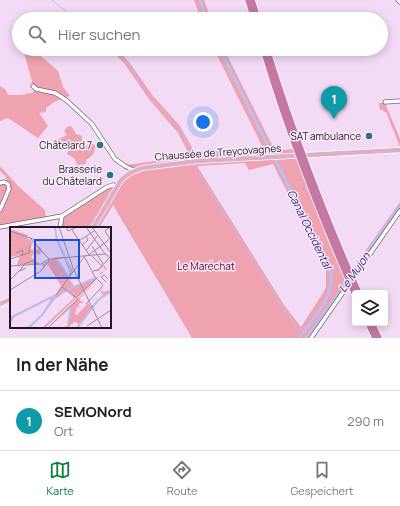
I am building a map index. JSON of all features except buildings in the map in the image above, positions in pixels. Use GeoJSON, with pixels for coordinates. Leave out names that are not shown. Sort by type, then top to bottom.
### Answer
{"type":"FeatureCollection","features":[{"type":"Feature","properties":{"kind":"highway"},"geometry":{"type":"LineString","coordinates":[[248,0],[252,12]]}},
{"type":"Feature","properties":{"kind":"highway"},"geometry":{"type":"LineString","coordinates":[[252,0],[256,12]]}},
{"type":"Feature","properties":{"kind":"highway"},"geometry":{"type":"LineString","coordinates":[[265,56],[306,176],[353,290]]}},
{"type":"Feature","properties":{"kind":"highway"},"geometry":{"type":"LineString","coordinates":[[269,56],[305,159],[358,290]]}},
{"type":"Feature","properties":{"kind":"highway"},"geometry":{"type":"LineString","coordinates":[[369,326],[375,338]]}},
{"type":"Feature","properties":{"kind":"highway"},"geometry":{"type":"LineString","coordinates":[[373,326],[379,338]]}},
{"type":"Feature","properties":{"kind":"main road","name":"Chaussée de Treycovagnes"},"geometry":{"type":"LineString","coordinates":[[135,171],[153,166],[198,160],[400,150]]}},
{"type":"Feature","properties":{"kind":"main road"},"geometry":{"type":"LineString","coordinates":[[94,227],[118,186],[125,177],[135,171]]}},
{"type":"Feature","properties":{"kind":"main road"},"geometry":{"type":"LineString","coordinates":[[0,304],[10,299]]}},
{"type":"Feature","properties":{"kind":"street"},"geometry":{"type":"LineString","coordinates":[[33,86],[36,89],[55,93],[66,100],[92,124],[115,159],[135,171]]}},
{"type":"Feature","properties":{"kind":"street"},"geometry":{"type":"LineString","coordinates":[[385,102],[400,101]]}},
{"type":"Feature","properties":{"kind":"street"},"geometry":{"type":"LineString","coordinates":[[0,183],[4,182],[8,184],[9,189],[0,210]]}},
{"type":"Feature","properties":{"kind":"street"},"geometry":{"type":"LineString","coordinates":[[0,227],[62,216],[107,187],[113,185],[118,186]]}},
{"type":"Feature","properties":{"kind":"street"},"geometry":{"type":"LineString","coordinates":[[310,338],[400,211]]}},
{"type":"Feature","properties":{"kind":"street"},"geometry":{"type":"LineString","coordinates":[[60,227],[62,216]]}},
{"type":"Feature","properties":{"kind":"green space"},"geometry":{"type":"Polygon","coordinates":[[[194,0],[204,0],[208,12],[198,12],[194,0]]]}},
{"type":"Feature","properties":{"kind":"green space"},"geometry":{"type":"Polygon","coordinates":[[[25,56],[41,56],[58,71],[63,87],[70,96],[54,102],[46,108],[46,112],[39,113],[48,126],[38,138],[8,118],[0,121],[0,86],[5,89],[8,95],[22,95],[34,92],[25,56]]]}},
{"type":"Feature","properties":{"kind":"green space","name":"Le Maréchat"},"geometry":{"type":"Polygon","coordinates":[[[117,56],[123,56],[129,62],[153,96],[180,126],[196,155],[210,148],[213,153],[223,147],[228,154],[264,150],[217,56],[228,56],[275,151],[293,149],[347,277],[400,202],[400,211],[312,338],[192,338],[113,205],[100,227],[61,226],[62,216],[107,187],[118,186],[134,171],[127,165],[190,156],[178,133],[149,99],[124,63],[117,56]],[[245,163],[197,166],[284,305],[301,327],[326,287],[326,269],[273,164],[249,170],[245,163]]]}},
{"type":"Feature","properties":{"kind":"green space"},"geometry":{"type":"Polygon","coordinates":[[[379,103],[385,103],[400,139],[400,145],[397,146],[399,144],[386,112],[380,110],[379,103]]]}},
{"type":"Feature","properties":{"kind":"green space"},"geometry":{"type":"Polygon","coordinates":[[[71,126],[76,134],[82,136],[82,141],[76,147],[83,149],[90,143],[95,145],[94,152],[92,156],[86,160],[86,164],[77,165],[75,159],[67,154],[69,145],[65,142],[59,144],[56,141],[67,135],[64,131],[67,127],[71,126]]]}},
{"type":"Feature","properties":{"kind":"green space"},"geometry":{"type":"Polygon","coordinates":[[[0,166],[19,187],[45,210],[46,220],[0,227],[0,183],[8,183],[5,176],[0,171],[0,166]]]}},
{"type":"Feature","properties":{"kind":"waterway"},"geometry":{"type":"LineString","coordinates":[[52,0],[67,12]]}},
{"type":"Feature","properties":{"kind":"waterway","name":"Canal Occidental"},"geometry":{"type":"LineString","coordinates":[[200,0],[204,12]]}},
{"type":"Feature","properties":{"kind":"waterway"},"geometry":{"type":"LineString","coordinates":[[121,56],[125,60],[149,96]]}},
{"type":"Feature","properties":{"kind":"waterway","name":"Canal Occidental"},"geometry":{"type":"LineString","coordinates":[[223,56],[271,152]]}},
{"type":"Feature","properties":{"kind":"waterway"},"geometry":{"type":"LineString","coordinates":[[151,98],[181,131],[194,157]]}},
{"type":"Feature","properties":{"kind":"waterway","name":"Canal Occidental"},"geometry":{"type":"LineString","coordinates":[[276,161],[331,272],[331,281],[326,299],[299,338]]}},
{"type":"Feature","properties":{"kind":"waterway"},"geometry":{"type":"LineString","coordinates":[[195,164],[201,176],[301,335]]}},
{"type":"Feature","properties":{"kind":"waterway","name":"Le Mujon"},"geometry":{"type":"LineString","coordinates":[[307,338],[400,206]]}},
{"type":"Feature","properties":{"kind":"place","name":"SEMONord"},"geometry":{"type":"Point","coordinates":[334,119]}},
{"type":"Feature","properties":{"kind":"place","name":"SAT ambulance"},"geometry":{"type":"Point","coordinates":[369,136]}},
{"type":"Feature","properties":{"kind":"place","name":"Châtelard 7"},"geometry":{"type":"Point","coordinates":[100,145]}},
{"type":"Feature","properties":{"kind":"place","name":"Brasserie du Châtelard"},"geometry":{"type":"Point","coordinates":[110,175]}}]}
